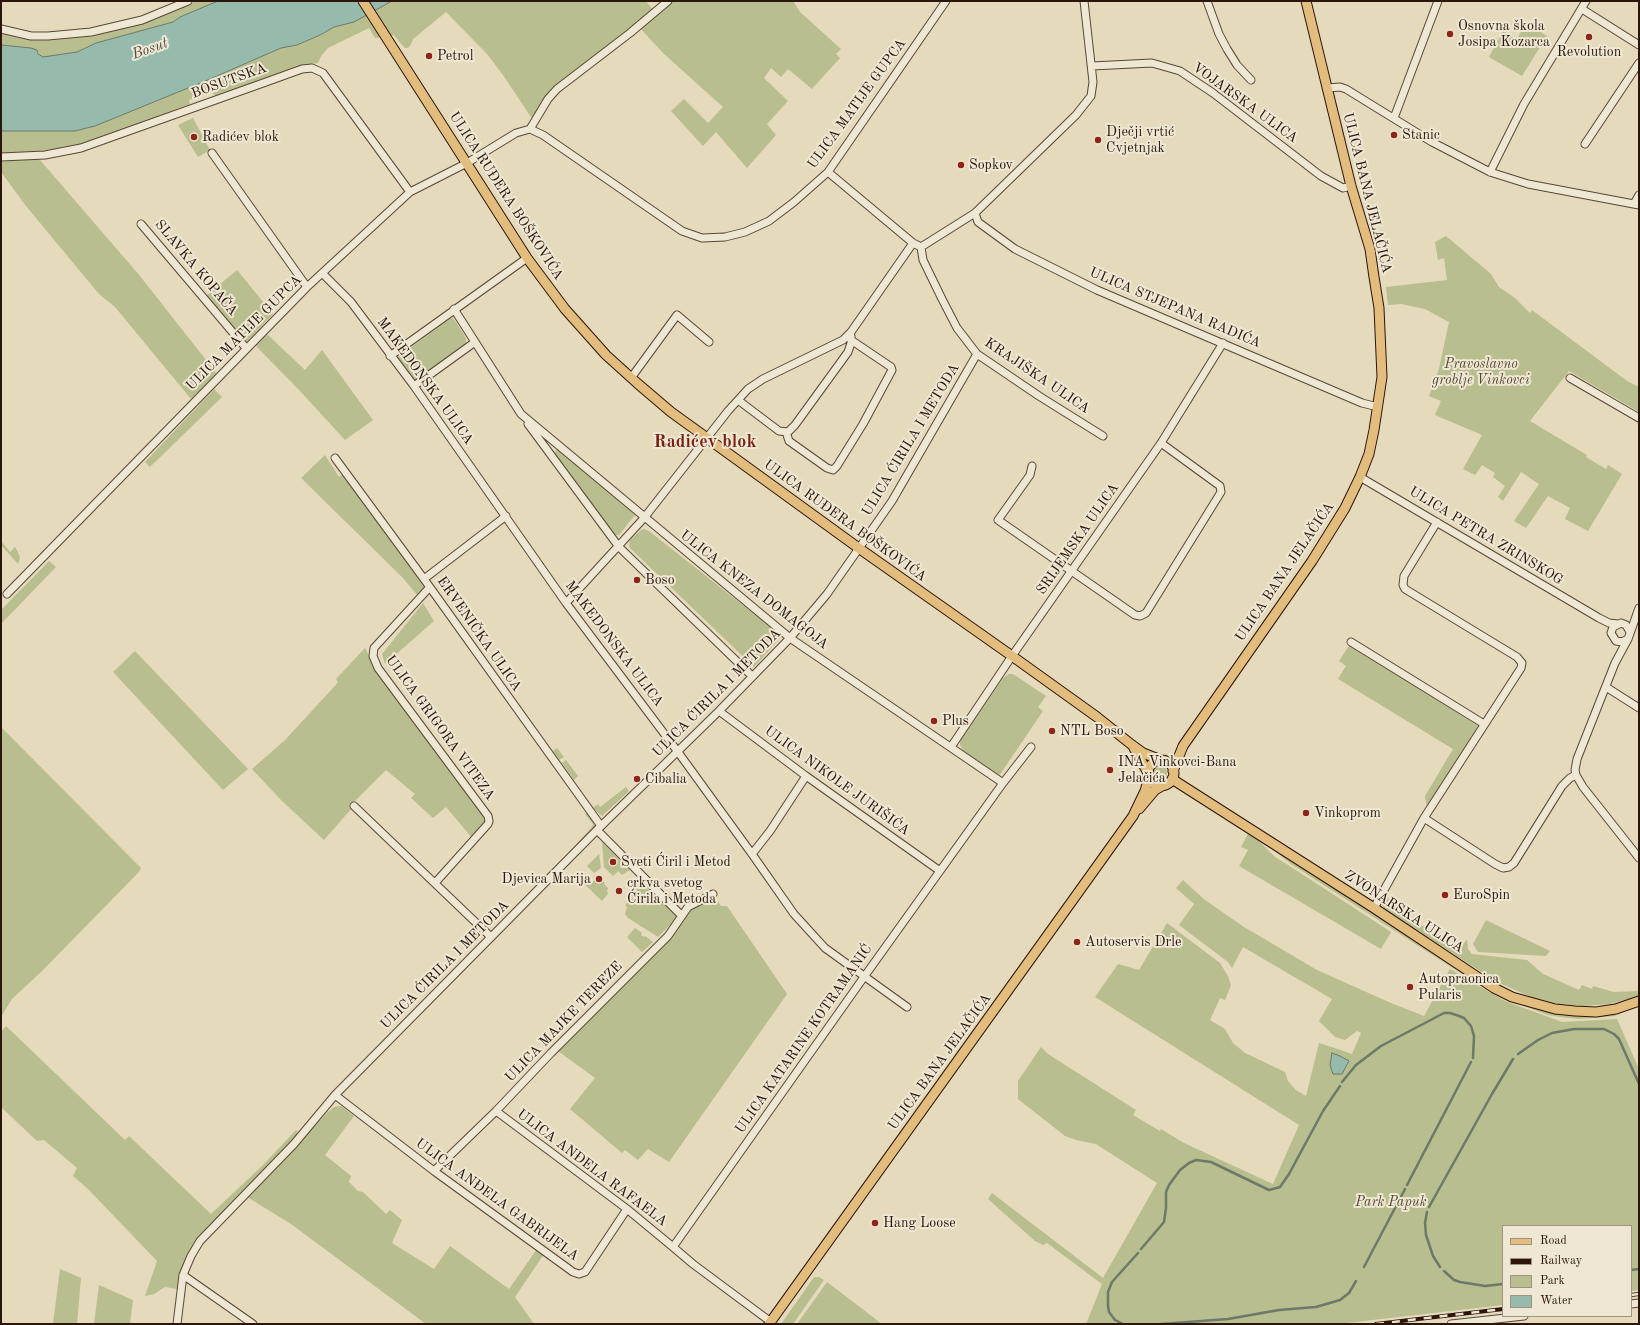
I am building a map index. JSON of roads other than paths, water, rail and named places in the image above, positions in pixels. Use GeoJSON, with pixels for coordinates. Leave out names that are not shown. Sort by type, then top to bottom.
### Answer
{"type":"FeatureCollection","features":[{"type":"Feature","properties":{"kind":"main road","name":"ULICA RUĐERA BOŠKOVIĆA"},"geometry":{"type":"LineString","coordinates":[[364,1],[527,258],[565,309],[606,355],[671,412],[860,549],[1012,656],[1143,753],[1163,761]]}},
{"type":"Feature","properties":{"kind":"main road","name":"ULICA BANA JELAČIĆA"},"geometry":{"type":"LineString","coordinates":[[770,1323],[1133,816],[1155,790],[1170,783],[1183,746],[1312,561],[1345,508],[1360,477],[1369,454],[1382,377],[1379,308],[1370,249],[1351,186],[1306,1]]}},
{"type":"Feature","properties":{"kind":"main road","name":"ULICA RUĐERA BOŠKOVIĆA"},"geometry":{"type":"LineString","coordinates":[[1132,745],[1140,757],[1148,775]]}},
{"type":"Feature","properties":{"kind":"main road","name":"ULICA BANA JELAČIĆA"},"geometry":{"type":"LineString","coordinates":[[1133,816],[1145,791],[1149,769],[1153,763],[1163,761],[1183,746]]}},
{"type":"Feature","properties":{"kind":"main road"},"geometry":{"type":"LineString","coordinates":[[1163,761],[1169,763],[1173,775]]}},
{"type":"Feature","properties":{"kind":"main road"},"geometry":{"type":"LineString","coordinates":[[1148,775],[1154,784],[1162,786]]}},
{"type":"Feature","properties":{"kind":"main road","name":"ZVONARSKA ULICA"},"geometry":{"type":"LineString","coordinates":[[1173,775],[1477,977],[1512,997],[1554,1009],[1596,1012],[1616,1009],[1639,1001]]}},
{"type":"Feature","properties":{"kind":"street"},"geometry":{"type":"LineString","coordinates":[[1,29],[31,36],[91,32],[142,20],[188,1]]}},
{"type":"Feature","properties":{"kind":"street"},"geometry":{"type":"LineString","coordinates":[[530,129],[548,99],[557,89],[630,33],[668,1]]}},
{"type":"Feature","properties":{"kind":"street","name":"ULICA MATIJE GUPCA"},"geometry":{"type":"LineString","coordinates":[[7,594],[307,287],[323,274],[410,192],[467,163],[516,133],[530,129],[544,135],[682,232],[702,238],[725,237],[745,232],[769,221],[794,202],[828,172],[946,1]]}},
{"type":"Feature","properties":{"kind":"street"},"geometry":{"type":"LineString","coordinates":[[828,172],[921,247],[975,213],[1076,115],[1087,102],[1093,90],[1092,66],[1084,1]]}},
{"type":"Feature","properties":{"kind":"street"},"geometry":{"type":"LineString","coordinates":[[1207,1],[1219,34],[1227,49],[1237,65],[1251,80]]}},
{"type":"Feature","properties":{"kind":"street"},"geometry":{"type":"LineString","coordinates":[[1394,118],[1438,1]]}},
{"type":"Feature","properties":{"kind":"street"},"geometry":{"type":"LineString","coordinates":[[1490,172],[1524,104],[1586,1]]}},
{"type":"Feature","properties":{"kind":"street"},"geometry":{"type":"LineString","coordinates":[[1582,9],[1639,45]]}},
{"type":"Feature","properties":{"kind":"street","name":"VOJARSKA ULICA"},"geometry":{"type":"LineString","coordinates":[[1092,66],[1152,63],[1180,71],[1213,93],[1321,176],[1343,188],[1351,186]]}},
{"type":"Feature","properties":{"kind":"street"},"geometry":{"type":"LineString","coordinates":[[1584,144],[1639,63]]}},
{"type":"Feature","properties":{"kind":"street","name":"BOSUTSKA"},"geometry":{"type":"LineString","coordinates":[[1,157],[45,155],[80,148],[302,69],[312,68],[322,74],[410,192]]}},
{"type":"Feature","properties":{"kind":"street"},"geometry":{"type":"LineString","coordinates":[[1327,88],[1340,87],[1346,89],[1432,142],[1490,172],[1528,184],[1637,205],[1639,195]]}},
{"type":"Feature","properties":{"kind":"street"},"geometry":{"type":"LineString","coordinates":[[212,153],[307,287]]}},
{"type":"Feature","properties":{"kind":"street","name":"ULICA STJEPANA RADIĆA"},"geometry":{"type":"LineString","coordinates":[[975,213],[978,222],[1015,249],[1097,290],[1362,403],[1378,406]]}},
{"type":"Feature","properties":{"kind":"street","name":"SLAVKA KOPAČA"},"geometry":{"type":"LineString","coordinates":[[141,224],[246,348]]}},
{"type":"Feature","properties":{"kind":"street"},"geometry":{"type":"LineString","coordinates":[[566,603],[620,547],[738,400],[756,383],[838,343],[851,332],[913,242]]}},
{"type":"Feature","properties":{"kind":"street","name":"KRAJIŠKA ULICA"},"geometry":{"type":"LineString","coordinates":[[921,247],[923,260],[957,328],[977,354],[1039,396],[1103,436]]}},
{"type":"Feature","properties":{"kind":"street"},"geometry":{"type":"LineString","coordinates":[[390,356],[527,258]]}},
{"type":"Feature","properties":{"kind":"street","name":"MAKEDONSKA ULICA"},"geometry":{"type":"LineString","coordinates":[[323,274],[350,302],[414,386],[566,603],[678,752],[794,914],[825,948],[907,1007]]}},
{"type":"Feature","properties":{"kind":"street","name":"ULICA KNEZA DOMAGOJA"},"geometry":{"type":"LineString","coordinates":[[454,309],[521,414],[620,547],[752,676]]}},
{"type":"Feature","properties":{"kind":"street"},"geometry":{"type":"LineString","coordinates":[[631,378],[677,315],[709,342]]}},
{"type":"Feature","properties":{"kind":"street"},"geometry":{"type":"LineString","coordinates":[[738,400],[779,432],[791,430],[848,352],[851,332]]}},
{"type":"Feature","properties":{"kind":"street"},"geometry":{"type":"LineString","coordinates":[[786,432],[790,441],[827,468],[833,470],[838,466],[892,370],[891,367],[851,340]]}},
{"type":"Feature","properties":{"kind":"street"},"geometry":{"type":"LineString","coordinates":[[414,386],[475,342]]}},
{"type":"Feature","properties":{"kind":"street","name":"SRIJEMSKA ULICA"},"geometry":{"type":"LineString","coordinates":[[951,748],[1012,656],[1160,443],[1223,343]]}},
{"type":"Feature","properties":{"kind":"street","name":"ULICA ĆIRILA I METODA"},"geometry":{"type":"LineString","coordinates":[[177,1324],[183,1275],[191,1256],[200,1241],[294,1144],[335,1095],[599,828],[719,711],[790,638],[827,594],[860,549],[892,501],[977,354]]}},
{"type":"Feature","properties":{"kind":"street"},"geometry":{"type":"LineString","coordinates":[[1570,378],[1639,418]]}},
{"type":"Feature","properties":{"kind":"street","name":"ULICA KNEZA DOMAGOJA"},"geometry":{"type":"LineString","coordinates":[[521,414],[644,518],[790,638],[1003,783]]}},
{"type":"Feature","properties":{"kind":"street"},"geometry":{"type":"LineString","coordinates":[[1032,466],[1030,475],[998,520],[1134,615],[1140,616],[1146,613],[1221,492],[1220,486],[1160,443]]}},
{"type":"Feature","properties":{"kind":"street","name":"ERVENIČKA ULICA"},"geometry":{"type":"LineString","coordinates":[[335,458],[424,580],[599,828],[681,915]]}},
{"type":"Feature","properties":{"kind":"street","name":"ULICA PETRA ZRINSKOG"},"geometry":{"type":"LineString","coordinates":[[1360,477],[1599,618],[1609,623],[1619,624]]}},
{"type":"Feature","properties":{"kind":"street"},"geometry":{"type":"LineString","coordinates":[[424,580],[506,516]]}},
{"type":"Feature","properties":{"kind":"street"},"geometry":{"type":"LineString","coordinates":[[1374,908],[1424,818],[1484,724],[1520,672],[1522,663],[1517,657],[1402,585],[1404,576],[1437,522]]}},
{"type":"Feature","properties":{"kind":"street","name":"ULICA GRIGORA VITEZA"},"geometry":{"type":"LineString","coordinates":[[429,588],[374,648],[373,656],[378,668],[488,816],[488,824],[435,883]]}},
{"type":"Feature","properties":{"kind":"street"},"geometry":{"type":"LineString","coordinates":[[1619,624],[1626,625],[1629,636],[1622,642],[1612,636],[1613,627],[1619,624],[1625,622],[1638,610]]}},
{"type":"Feature","properties":{"kind":"street","name":"ULICA PETRA ZRINSKOG"},"geometry":{"type":"LineString","coordinates":[[1576,775],[1577,759],[1616,663],[1629,636],[1638,610]]}},
{"type":"Feature","properties":{"kind":"street","name":"ULICA PETRA ZRINSKOG"},"geometry":{"type":"LineString","coordinates":[[1599,618],[1609,628],[1616,649],[1616,663]]}},
{"type":"Feature","properties":{"kind":"street"},"geometry":{"type":"LineString","coordinates":[[1352,642],[1484,724]]}},
{"type":"Feature","properties":{"kind":"street"},"geometry":{"type":"LineString","coordinates":[[1606,687],[1639,708]]}},
{"type":"Feature","properties":{"kind":"street","name":"ULICA NIKOLE JURIŠIĆA"},"geometry":{"type":"LineString","coordinates":[[719,711],[806,776],[940,870]]}},
{"type":"Feature","properties":{"kind":"street","name":"ULICA KATARINE KOTRAMANIĆ"},"geometry":{"type":"LineString","coordinates":[[673,1247],[940,870],[1031,747]]}},
{"type":"Feature","properties":{"kind":"street"},"geometry":{"type":"LineString","coordinates":[[1424,818],[1495,864],[1503,868],[1509,867],[1514,863],[1562,786],[1570,778],[1576,775],[1583,787],[1639,858]]}},
{"type":"Feature","properties":{"kind":"street"},"geometry":{"type":"LineString","coordinates":[[752,854],[779,818],[806,776]]}},
{"type":"Feature","properties":{"kind":"street"},"geometry":{"type":"LineString","coordinates":[[354,806],[491,937]]}},
{"type":"Feature","properties":{"kind":"street","name":"ULICA MAJKE TEREZE"},"geometry":{"type":"LineString","coordinates":[[434,1171],[496,1111],[551,1053],[668,936],[681,915],[694,903],[713,894]]}},
{"type":"Feature","properties":{"kind":"street","name":"ULICA ANĐELA GABRIJELA"},"geometry":{"type":"LineString","coordinates":[[335,1095],[434,1171],[573,1272],[579,1274],[585,1272],[627,1209]]}},
{"type":"Feature","properties":{"kind":"street","name":"ULICA ANĐELA RAFAELA"},"geometry":{"type":"LineString","coordinates":[[496,1111],[627,1209],[673,1247]]}},
{"type":"Feature","properties":{"kind":"street"},"geometry":{"type":"LineString","coordinates":[[673,1247],[770,1323]]}},
{"type":"Feature","properties":{"kind":"street"},"geometry":{"type":"LineString","coordinates":[[183,1275],[253,1324]]}},
{"type":"Feature","properties":{"kind":"street"},"geometry":{"type":"LineString","coordinates":[[1451,1324],[1516,1317]]}},
{"type":"Feature","properties":{"kind":"water","name":"Bosut"},"geometry":{"type":"Polygon","coordinates":[[[218,1],[392,1],[354,22],[334,27],[297,45],[281,48],[95,126],[75,131],[1,131],[1,45],[31,48],[37,50],[38,54],[43,57],[77,52],[96,43],[173,22],[180,17],[218,1]]]}},
{"type":"Feature","properties":{"kind":"water"},"geometry":{"type":"Polygon","coordinates":[[[1332,1053],[1349,1061],[1342,1074],[1333,1074],[1330,1065],[1332,1053]]]}},
{"type":"Feature","properties":{"kind":"waterway"},"geometry":{"type":"LineString","coordinates":[[1342,1082],[1356,1065],[1381,1046],[1444,1013],[1450,1013],[1464,1018],[1471,1026],[1474,1036],[1473,1058]]}},
{"type":"Feature","properties":{"kind":"waterway"},"geometry":{"type":"LineString","coordinates":[[1518,1054],[1538,1040],[1552,1033],[1574,1029],[1604,1029],[1614,1034],[1619,1039],[1639,1084]]}},
{"type":"Feature","properties":{"kind":"waterway"},"geometry":{"type":"LineString","coordinates":[[1429,1207],[1513,1059]]}},
{"type":"Feature","properties":{"kind":"waterway"},"geometry":{"type":"LineString","coordinates":[[1407,1185],[1471,1062]]}},
{"type":"Feature","properties":{"kind":"waterway"},"geometry":{"type":"LineString","coordinates":[[1141,1249],[1164,1222],[1166,1192],[1169,1185],[1180,1170],[1189,1163],[1196,1160],[1211,1162],[1269,1190],[1280,1187],[1289,1174],[1323,1111],[1340,1086]]}},
{"type":"Feature","properties":{"kind":"waterway"},"geometry":{"type":"LineString","coordinates":[[1364,1267],[1405,1189]]}},
{"type":"Feature","properties":{"kind":"waterway"},"geometry":{"type":"LineString","coordinates":[[1427,1212],[1425,1223],[1426,1235],[1433,1256],[1440,1267]]}},
{"type":"Feature","properties":{"kind":"waterway"},"geometry":{"type":"LineString","coordinates":[[1123,1324],[1115,1320],[1109,1312],[1108,1292],[1112,1282],[1138,1253]]}},
{"type":"Feature","properties":{"kind":"waterway"},"geometry":{"type":"LineString","coordinates":[[1632,1270],[1639,1269]]}},
{"type":"Feature","properties":{"kind":"waterway"},"geometry":{"type":"LineString","coordinates":[[1444,1271],[1454,1280],[1460,1282],[1485,1286],[1502,1284]]}},
{"type":"Feature","properties":{"kind":"waterway"},"geometry":{"type":"LineString","coordinates":[[1161,1324],[1228,1319],[1279,1310],[1316,1307],[1340,1300],[1349,1293],[1356,1281]]}},
{"type":"Feature","properties":{"kind":"railway"},"geometry":{"type":"LineString","coordinates":[[1632,1295],[1639,1294]]}},
{"type":"Feature","properties":{"kind":"railway"},"geometry":{"type":"LineString","coordinates":[[1376,1324],[1502,1309]]}},
{"type":"Feature","properties":{"kind":"place","name":"Osnovna škola Josipa Kozarca"},"geometry":{"type":"Point","coordinates":[1450,34]}},
{"type":"Feature","properties":{"kind":"place","name":"Revolution"},"geometry":{"type":"Point","coordinates":[1589,37]}},
{"type":"Feature","properties":{"kind":"place","name":"Petrol"},"geometry":{"type":"Point","coordinates":[429,56]}},
{"type":"Feature","properties":{"kind":"place","name":"Stanic"},"geometry":{"type":"Point","coordinates":[1394,135]}},
{"type":"Feature","properties":{"kind":"place","name":"Radićev blok"},"geometry":{"type":"Point","coordinates":[194,137]}},
{"type":"Feature","properties":{"kind":"place","name":"Dječji vrtić Cvjetnjak"},"geometry":{"type":"Point","coordinates":[1098,140]}},
{"type":"Feature","properties":{"kind":"place","name":"Sopkov"},"geometry":{"type":"Point","coordinates":[961,165]}},
{"type":"Feature","properties":{"kind":"place","name":"Boso"},"geometry":{"type":"Point","coordinates":[637,580]}},
{"type":"Feature","properties":{"kind":"place","name":"Plus"},"geometry":{"type":"Point","coordinates":[934,721]}},
{"type":"Feature","properties":{"kind":"place","name":"NTL Boso"},"geometry":{"type":"Point","coordinates":[1052,731]}},
{"type":"Feature","properties":{"kind":"place","name":"INA Vinkovci-Bana Jelačića"},"geometry":{"type":"Point","coordinates":[1110,770]}},
{"type":"Feature","properties":{"kind":"place","name":"Cibalia"},"geometry":{"type":"Point","coordinates":[637,779]}},
{"type":"Feature","properties":{"kind":"place","name":"Vinkoprom"},"geometry":{"type":"Point","coordinates":[1306,813]}},
{"type":"Feature","properties":{"kind":"place","name":"Sveti Ćiril i Metod"},"geometry":{"type":"Point","coordinates":[613,862]}},
{"type":"Feature","properties":{"kind":"place","name":"Djevica Marija"},"geometry":{"type":"Point","coordinates":[599,879]}},
{"type":"Feature","properties":{"kind":"place","name":"crkva svetog Ćirila i Metoda"},"geometry":{"type":"Point","coordinates":[619,891]}},
{"type":"Feature","properties":{"kind":"place","name":"EuroSpin"},"geometry":{"type":"Point","coordinates":[1445,895]}},
{"type":"Feature","properties":{"kind":"place","name":"Autoservis Drle"},"geometry":{"type":"Point","coordinates":[1077,942]}},
{"type":"Feature","properties":{"kind":"place","name":"Autopraonica Pularis"},"geometry":{"type":"Point","coordinates":[1410,987]}},
{"type":"Feature","properties":{"kind":"place","name":"Hang Loose"},"geometry":{"type":"Point","coordinates":[875,1223]}},
{"type":"Feature","properties":{"kind":"district","name":"Radićev blok"},"geometry":{"type":"Point","coordinates":[705,442]}},
{"type":"Feature","properties":{"kind":"park label","name":"Pravoslavno groblje Vinkovci"},"geometry":{"type":"Point","coordinates":[1481,372]}},
{"type":"Feature","properties":{"kind":"park label","name":"Park Papuk"},"geometry":{"type":"Point","coordinates":[1391,1202]}}]}
